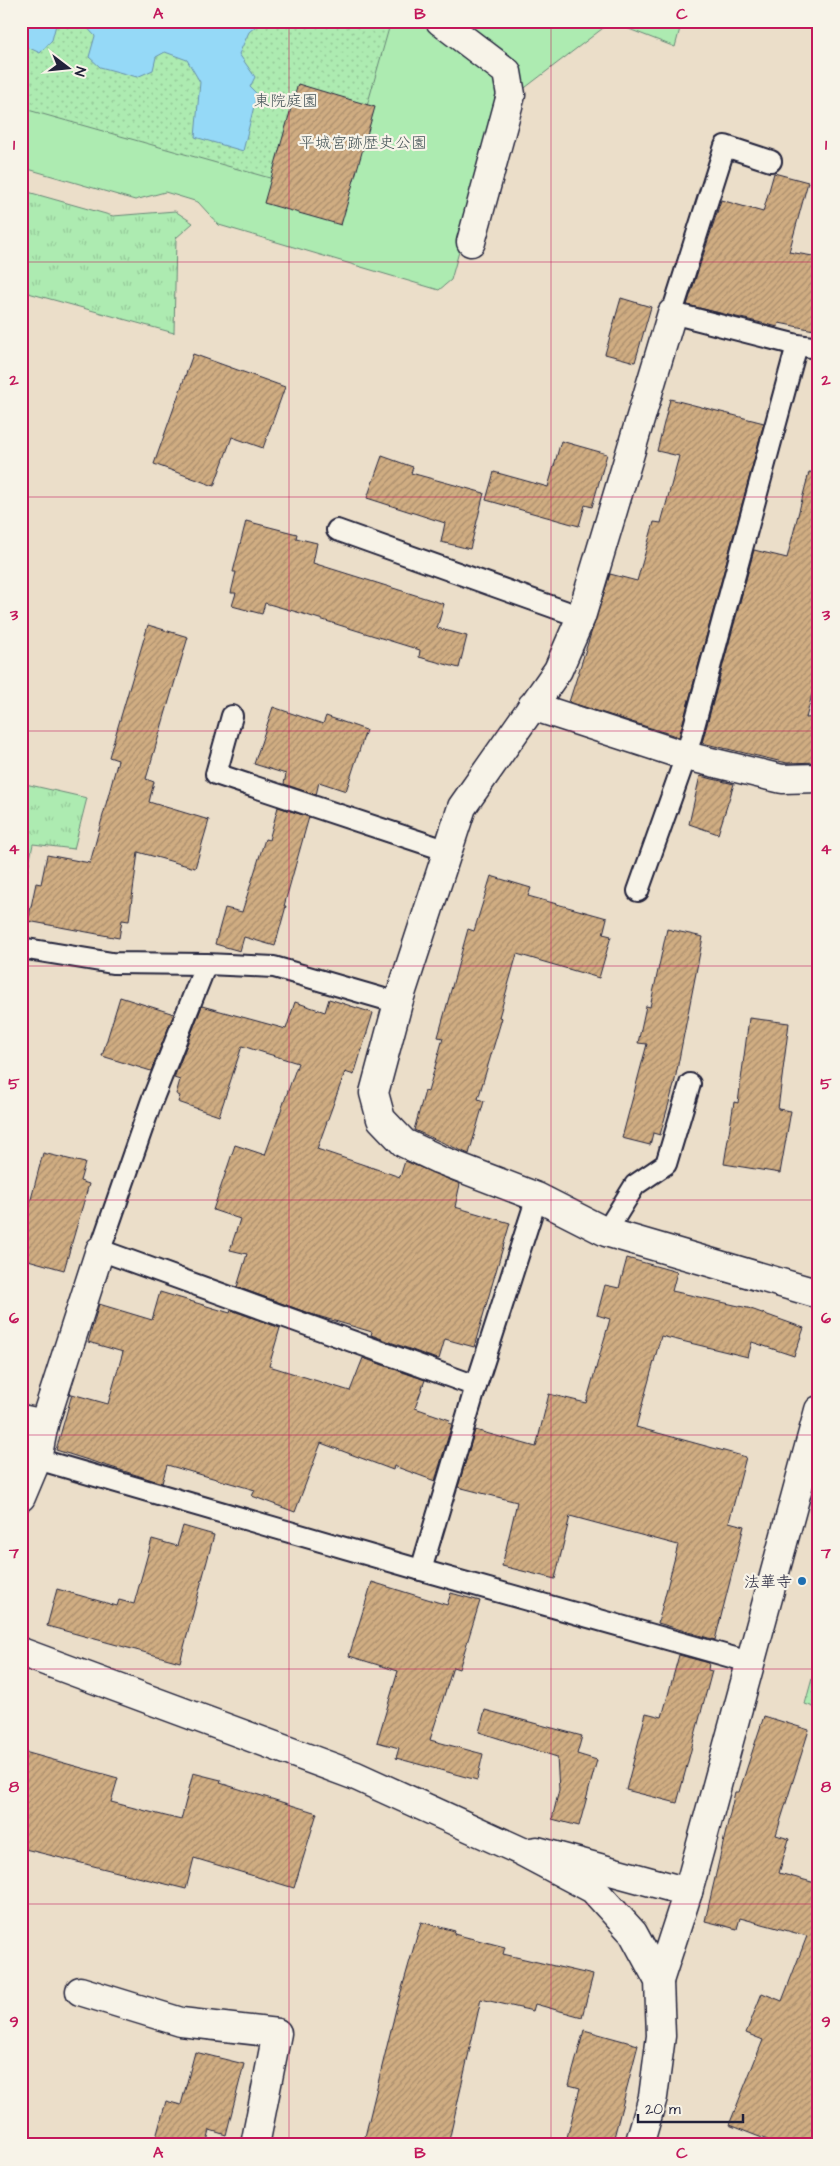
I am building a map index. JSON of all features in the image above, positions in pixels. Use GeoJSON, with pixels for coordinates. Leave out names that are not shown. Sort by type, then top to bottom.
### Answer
{"type":"FeatureCollection","features":[{"type":"Feature","properties":{"kind":"street"},"geometry":{"type":"LineString","coordinates":[[440,21],[507,72],[511,95],[471,242]]}},
{"type":"Feature","properties":{"kind":"street"},"geometry":{"type":"LineString","coordinates":[[672,313],[581,617],[558,670],[462,807],[398,1003],[374,1093],[381,1119],[404,1143],[438,1159],[537,1197],[606,1232],[819,1294]]}},
{"type":"Feature","properties":{"kind":"street"},"geometry":{"type":"LineString","coordinates":[[532,706],[686,756],[782,779],[819,778]]}},
{"type":"Feature","properties":{"kind":"street"},"geometry":{"type":"LineString","coordinates":[[21,1498],[38,1459],[32,1422],[100,1250]]}},
{"type":"Feature","properties":{"kind":"street"},"geometry":{"type":"LineString","coordinates":[[639,2145],[653,2097],[661,2036],[659,1981],[688,1892],[819,1410]]}},
{"type":"Feature","properties":{"kind":"street"},"geometry":{"type":"LineString","coordinates":[[21,1652],[356,1776],[524,1852],[593,1890],[633,1933],[659,1981]]}},
{"type":"Feature","properties":{"kind":"street"},"geometry":{"type":"LineString","coordinates":[[524,1852],[537,1852],[688,1892]]}},
{"type":"Feature","properties":{"kind":"street"},"geometry":{"type":"LineString","coordinates":[[80,1991],[181,2022],[277,2033],[255,2145]]}},
{"type":"Feature","properties":{"kind":"lane"},"geometry":{"type":"LineString","coordinates":[[771,161],[725,146],[672,313],[797,346],[819,348]]}},
{"type":"Feature","properties":{"kind":"lane"},"geometry":{"type":"LineString","coordinates":[[638,891],[686,756],[797,346]]}},
{"type":"Feature","properties":{"kind":"lane"},"geometry":{"type":"LineString","coordinates":[[337,530],[581,617]]}},
{"type":"Feature","properties":{"kind":"lane"},"geometry":{"type":"LineString","coordinates":[[232,716],[216,774],[448,851]]}},
{"type":"Feature","properties":{"kind":"lane"},"geometry":{"type":"LineString","coordinates":[[21,948],[112,963],[274,967],[398,1003]]}},
{"type":"Feature","properties":{"kind":"lane"},"geometry":{"type":"LineString","coordinates":[[206,964],[151,1104],[100,1250],[476,1386]]}},
{"type":"Feature","properties":{"kind":"lane"},"geometry":{"type":"LineString","coordinates":[[606,1232],[635,1184],[666,1164],[690,1084]]}},
{"type":"Feature","properties":{"kind":"lane"},"geometry":{"type":"LineString","coordinates":[[421,1570],[476,1386],[537,1197]]}},
{"type":"Feature","properties":{"kind":"lane"},"geometry":{"type":"LineString","coordinates":[[38,1459],[421,1570],[750,1662]]}},
{"type":"Feature","properties":{"kind":"green space","name":"平城宮跡歴史公園"},"geometry":{"type":"Polygon","coordinates":[[[21,21],[682,21],[675,47],[611,22],[500,107],[451,280],[439,290],[219,225],[198,202],[165,192],[135,200],[21,167],[21,21]]]}},
{"type":"Feature","properties":{"kind":"green space","name":"東院庭園"},"geometry":{"type":"Polygon","coordinates":[[[21,21],[391,21],[341,198],[21,108],[21,21]]]}},
{"type":"Feature","properties":{"kind":"green space"},"geometry":{"type":"Polygon","coordinates":[[[21,190],[113,216],[175,211],[193,223],[176,238],[174,333],[21,291],[21,190]]]}},
{"type":"Feature","properties":{"kind":"green space"},"geometry":{"type":"Polygon","coordinates":[[[21,783],[87,798],[74,849],[33,844],[21,904],[21,783]]]}},
{"type":"Feature","properties":{"kind":"green space"},"geometry":{"type":"Polygon","coordinates":[[[819,1653],[819,1709],[805,1704],[819,1653]]]}},
{"type":"Feature","properties":{"kind":"water"},"geometry":{"type":"Polygon","coordinates":[[[21,21],[57,21],[52,40],[40,53],[21,44],[21,21]]]}},
{"type":"Feature","properties":{"kind":"water"},"geometry":{"type":"Polygon","coordinates":[[[81,21],[165,21],[176,24],[177,21],[262,21],[249,32],[239,54],[255,77],[250,87],[257,94],[243,151],[195,137],[200,82],[187,60],[165,52],[156,57],[153,70],[137,77],[100,67],[89,57],[95,36],[81,21]]]}},
{"type":"Feature","properties":{"kind":"building"},"geometry":{"type":"Polygon","coordinates":[[[298,84],[375,107],[341,225],[264,203],[298,84]]]}},
{"type":"Feature","properties":{"kind":"building"},"geometry":{"type":"Polygon","coordinates":[[[774,173],[808,182],[789,252],[819,257],[819,331],[779,323],[778,327],[687,305],[721,200],[763,212],[774,173]]]}},
{"type":"Feature","properties":{"kind":"building"},"geometry":{"type":"Polygon","coordinates":[[[621,298],[651,307],[635,362],[605,354],[621,298]]]}},
{"type":"Feature","properties":{"kind":"building"},"geometry":{"type":"Polygon","coordinates":[[[193,354],[285,387],[263,448],[232,437],[214,486],[154,464],[193,354]]]}},
{"type":"Feature","properties":{"kind":"building"},"geometry":{"type":"Polygon","coordinates":[[[670,399],[764,423],[679,737],[569,702],[610,574],[637,581],[654,522],[661,523],[679,456],[657,451],[670,399]]]}},
{"type":"Feature","properties":{"kind":"building"},"geometry":{"type":"Polygon","coordinates":[[[561,441],[607,454],[592,507],[585,505],[579,526],[486,500],[494,472],[548,487],[561,441]]]}},
{"type":"Feature","properties":{"kind":"building"},"geometry":{"type":"Polygon","coordinates":[[[382,456],[413,467],[411,473],[484,493],[470,549],[441,542],[445,523],[367,498],[382,456]]]}},
{"type":"Feature","properties":{"kind":"building"},"geometry":{"type":"Polygon","coordinates":[[[809,472],[819,473],[819,667],[806,718],[819,717],[819,762],[787,763],[702,743],[754,550],[787,558],[809,472]]]}},
{"type":"Feature","properties":{"kind":"building"},"geometry":{"type":"Polygon","coordinates":[[[246,521],[297,534],[296,538],[317,543],[313,563],[444,604],[437,628],[467,636],[459,668],[419,657],[420,650],[265,603],[262,614],[232,606],[236,593],[231,593],[236,572],[233,572],[246,521]]]}},
{"type":"Feature","properties":{"kind":"building"},"geometry":{"type":"Polygon","coordinates":[[[148,625],[188,637],[146,779],[154,782],[149,802],[209,820],[195,868],[138,852],[129,921],[122,920],[119,938],[28,921],[36,883],[41,884],[47,855],[90,863],[118,760],[109,757],[148,625]]]}},
{"type":"Feature","properties":{"kind":"building"},"geometry":{"type":"Polygon","coordinates":[[[273,707],[323,724],[326,716],[366,730],[346,791],[319,782],[316,795],[284,784],[286,774],[254,764],[273,707]]]}},
{"type":"Feature","properties":{"kind":"building"},"geometry":{"type":"Polygon","coordinates":[[[700,776],[734,784],[718,834],[689,824],[700,776]]]}},
{"type":"Feature","properties":{"kind":"building"},"geometry":{"type":"Polygon","coordinates":[[[278,807],[309,817],[275,946],[244,937],[240,951],[215,944],[225,908],[242,912],[265,839],[269,840],[278,807]]]}},
{"type":"Feature","properties":{"kind":"building"},"geometry":{"type":"Polygon","coordinates":[[[491,876],[531,888],[528,896],[607,918],[603,934],[611,936],[599,978],[517,954],[499,1017],[502,1018],[478,1099],[484,1101],[469,1154],[414,1130],[425,1091],[428,1092],[443,1038],[438,1037],[468,929],[474,931],[491,876]]]}},
{"type":"Feature","properties":{"kind":"building"},"geometry":{"type":"Polygon","coordinates":[[[667,929],[703,937],[674,1085],[660,1135],[653,1133],[650,1145],[622,1138],[647,1044],[638,1043],[646,1006],[650,1007],[667,929]]]}},
{"type":"Feature","properties":{"kind":"building"},"geometry":{"type":"Polygon","coordinates":[[[120,997],[174,1014],[151,1071],[102,1056],[120,997]]]}},
{"type":"Feature","properties":{"kind":"building"},"geometry":{"type":"Polygon","coordinates":[[[329,999],[373,1013],[354,1075],[345,1072],[317,1149],[400,1177],[405,1161],[460,1184],[455,1207],[510,1223],[474,1347],[445,1339],[439,1359],[434,1358],[371,1335],[372,1332],[311,1314],[237,1287],[247,1254],[230,1250],[240,1219],[213,1210],[235,1145],[265,1155],[298,1063],[242,1046],[219,1116],[178,1102],[180,1096],[176,1094],[180,1080],[174,1078],[202,1006],[286,1029],[295,1002],[325,1012],[329,999]]]}},
{"type":"Feature","properties":{"kind":"building"},"geometry":{"type":"Polygon","coordinates":[[[749,1018],[789,1023],[778,1109],[791,1111],[780,1173],[724,1164],[734,1102],[738,1103],[749,1018]]]}},
{"type":"Feature","properties":{"kind":"building"},"geometry":{"type":"Polygon","coordinates":[[[43,1153],[85,1163],[80,1181],[89,1184],[64,1270],[21,1258],[21,1238],[43,1153]]]}},
{"type":"Feature","properties":{"kind":"building"},"geometry":{"type":"Polygon","coordinates":[[[627,1258],[677,1272],[672,1291],[748,1308],[804,1328],[794,1356],[752,1342],[748,1357],[661,1336],[636,1427],[746,1457],[729,1522],[744,1526],[715,1640],[658,1623],[678,1545],[570,1516],[555,1579],[502,1566],[517,1502],[458,1487],[475,1430],[536,1447],[549,1394],[586,1403],[610,1319],[597,1315],[605,1285],[619,1288],[627,1258]]]}},
{"type":"Feature","properties":{"kind":"building"},"geometry":{"type":"Polygon","coordinates":[[[160,1292],[230,1313],[231,1310],[280,1328],[269,1366],[350,1391],[363,1358],[425,1380],[415,1408],[450,1420],[448,1423],[452,1424],[435,1481],[394,1466],[393,1470],[321,1443],[295,1512],[252,1496],[255,1490],[167,1465],[162,1483],[56,1450],[72,1394],[108,1404],[123,1352],[88,1342],[99,1304],[152,1320],[160,1292]]]}},
{"type":"Feature","properties":{"kind":"building"},"geometry":{"type":"Polygon","coordinates":[[[183,1526],[214,1535],[180,1662],[47,1626],[57,1589],[117,1606],[119,1600],[134,1604],[152,1539],[177,1546],[183,1526]]]}},
{"type":"Feature","properties":{"kind":"building"},"geometry":{"type":"Polygon","coordinates":[[[372,1582],[447,1605],[451,1593],[480,1601],[459,1669],[453,1667],[430,1740],[483,1754],[477,1780],[396,1758],[399,1748],[377,1742],[398,1671],[349,1656],[372,1582]]]}},
{"type":"Feature","properties":{"kind":"building"},"geometry":{"type":"Polygon","coordinates":[[[679,1655],[709,1663],[708,1670],[712,1671],[677,1803],[626,1790],[646,1713],[662,1717],[679,1655]]]}},
{"type":"Feature","properties":{"kind":"building"},"geometry":{"type":"Polygon","coordinates":[[[485,1710],[582,1736],[577,1754],[597,1760],[579,1826],[552,1819],[559,1790],[557,1757],[479,1732],[485,1710]]]}},
{"type":"Feature","properties":{"kind":"building"},"geometry":{"type":"Polygon","coordinates":[[[764,1716],[809,1730],[776,1835],[789,1839],[779,1873],[819,1884],[819,2145],[780,2145],[729,2125],[763,2040],[746,2033],[762,1993],[782,2001],[807,1936],[740,1918],[737,1929],[705,1921],[735,1792],[739,1792],[764,1716]]]}},
{"type":"Feature","properties":{"kind":"building"},"geometry":{"type":"Polygon","coordinates":[[[21,1751],[118,1778],[111,1802],[181,1820],[193,1773],[221,1780],[220,1783],[317,1813],[294,1888],[194,1858],[186,1889],[21,1848],[21,1751]]]}},
{"type":"Feature","properties":{"kind":"building"},"geometry":{"type":"Polygon","coordinates":[[[421,1922],[455,1931],[454,1934],[505,1947],[503,1954],[593,1975],[582,2017],[535,2004],[533,2011],[481,1999],[448,2145],[363,2145],[396,2009],[421,1922]]]}},
{"type":"Feature","properties":{"kind":"building"},"geometry":{"type":"Polygon","coordinates":[[[584,2030],[638,2045],[612,2145],[565,2145],[580,2088],[569,2085],[584,2030]]]}},
{"type":"Feature","properties":{"kind":"building"},"geometry":{"type":"Polygon","coordinates":[[[195,2052],[244,2064],[226,2135],[210,2130],[206,2145],[154,2145],[166,2101],[181,2105],[195,2052]]]}},
{"type":"Feature","properties":{"kind":"place","name":"法華寺"},"geometry":{"type":"Point","coordinates":[802,1581]}}]}
